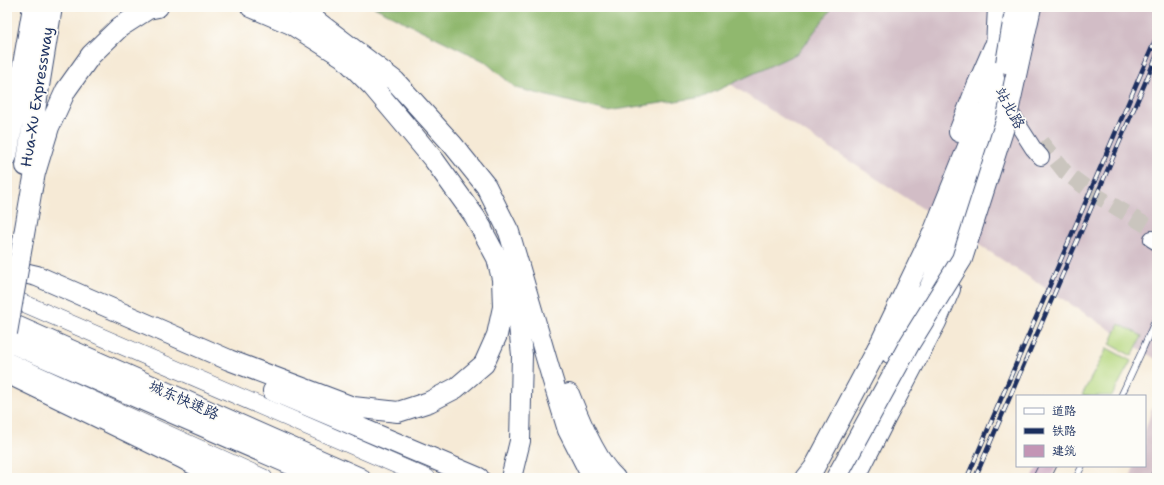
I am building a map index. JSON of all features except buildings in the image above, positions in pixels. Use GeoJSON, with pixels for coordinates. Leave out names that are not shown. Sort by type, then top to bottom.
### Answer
{"type":"FeatureCollection","features":[{"type":"Feature","properties":{"kind":"highway"},"geometry":{"type":"LineString","coordinates":[[14,112],[11,94],[11,80],[23,7]]}},
{"type":"Feature","properties":{"kind":"highway","name":"Hua-Xu Expressway"},"geometry":{"type":"LineString","coordinates":[[7,156],[33,7]]}},
{"type":"Feature","properties":{"kind":"highway","name":"Hua-Xu Expressway"},"geometry":{"type":"LineString","coordinates":[[7,281],[27,186],[52,7]]}},
{"type":"Feature","properties":{"kind":"highway"},"geometry":{"type":"LineString","coordinates":[[7,333],[27,186],[35,173],[49,126],[66,90],[91,55],[120,27],[148,9],[158,7]]}},
{"type":"Feature","properties":{"kind":"highway"},"geometry":{"type":"LineString","coordinates":[[251,7],[291,24],[343,57],[373,87],[434,160],[475,217],[506,268],[516,297],[522,355],[524,440],[523,478]]}},
{"type":"Feature","properties":{"kind":"highway"},"geometry":{"type":"LineString","coordinates":[[275,7],[327,47]]}},
{"type":"Feature","properties":{"kind":"highway"},"geometry":{"type":"LineString","coordinates":[[292,7],[323,25]]}},
{"type":"Feature","properties":{"kind":"highway"},"geometry":{"type":"LineString","coordinates":[[298,7],[395,81],[453,145],[486,186],[509,232],[568,430],[593,478]]}},
{"type":"Feature","properties":{"kind":"highway"},"geometry":{"type":"LineString","coordinates":[[855,478],[936,322],[962,259],[1006,121],[1031,7]]}},
{"type":"Feature","properties":{"kind":"highway"},"geometry":{"type":"LineString","coordinates":[[1006,121],[1016,41],[1012,10]]}},
{"type":"Feature","properties":{"kind":"highway"},"geometry":{"type":"LineString","coordinates":[[917,333],[955,249],[983,167],[999,101],[1012,10]]}},
{"type":"Feature","properties":{"kind":"highway"},"geometry":{"type":"LineString","coordinates":[[877,350],[895,292],[924,228],[977,86],[994,47]]}},
{"type":"Feature","properties":{"kind":"highway"},"geometry":{"type":"LineString","coordinates":[[816,475],[929,289],[954,231],[982,143],[996,83]]}},
{"type":"Feature","properties":{"kind":"highway"},"geometry":{"type":"LineString","coordinates":[[816,475],[933,232],[981,114],[948,226],[898,338]]}},
{"type":"Feature","properties":{"kind":"highway"},"geometry":{"type":"LineString","coordinates":[[7,269],[37,276],[229,360],[353,407],[398,412],[429,402],[456,388],[484,364],[497,335],[503,306],[502,279],[498,258],[475,217]]}},
{"type":"Feature","properties":{"kind":"highway"},"geometry":{"type":"LineString","coordinates":[[836,478],[917,333],[962,259]]}},
{"type":"Feature","properties":{"kind":"highway"},"geometry":{"type":"LineString","coordinates":[[7,278],[32,287],[128,330],[479,478]]}},
{"type":"Feature","properties":{"kind":"highway"},"geometry":{"type":"LineString","coordinates":[[512,478],[524,440],[531,367],[525,287]]}},
{"type":"Feature","properties":{"kind":"highway","name":"城东快速路"},"geometry":{"type":"LineString","coordinates":[[7,322],[360,478]]}},
{"type":"Feature","properties":{"kind":"highway"},"geometry":{"type":"LineString","coordinates":[[536,324],[554,357],[576,412],[597,453],[615,478]]}},
{"type":"Feature","properties":{"kind":"highway","name":"城东快速路"},"geometry":{"type":"LineString","coordinates":[[7,341],[322,478]]}},
{"type":"Feature","properties":{"kind":"highway"},"geometry":{"type":"LineString","coordinates":[[7,373],[182,458],[219,478]]}},
{"type":"Feature","properties":{"kind":"highway"},"geometry":{"type":"LineString","coordinates":[[182,458],[242,478]]}},
{"type":"Feature","properties":{"kind":"main road"},"geometry":{"type":"LineString","coordinates":[[7,296],[427,478]]}},
{"type":"Feature","properties":{"kind":"main road"},"geometry":{"type":"LineString","coordinates":[[7,361],[264,478]]}},
{"type":"Feature","properties":{"kind":"street","name":"站北路"},"geometry":{"type":"LineString","coordinates":[[996,7],[994,47],[996,83],[1010,112],[1033,148],[1041,149],[1029,125],[1006,87],[1005,51],[1012,10]]}},
{"type":"Feature","properties":{"kind":"lane"},"geometry":{"type":"LineString","coordinates":[[1121,395],[1142,353],[1157,316]]}},
{"type":"Feature","properties":{"kind":"lane"},"geometry":{"type":"LineString","coordinates":[[1076,478],[1082,467]]}},
{"type":"Feature","properties":{"kind":"shaded area"},"geometry":{"type":"Polygon","coordinates":[[[611,7],[1157,7],[1157,360],[611,7]]]}},
{"type":"Feature","properties":{"kind":"shaded area"},"geometry":{"type":"Polygon","coordinates":[[[1157,392],[1157,478],[1130,478],[1134,467],[1146,467],[1146,428],[1157,392]]]}},
{"type":"Feature","properties":{"kind":"green space"},"geometry":{"type":"Polygon","coordinates":[[[374,7],[833,7],[798,53],[703,97],[607,111],[516,88],[484,61],[374,7]]]}},
{"type":"Feature","properties":{"kind":"green space"},"geometry":{"type":"Polygon","coordinates":[[[1119,324],[1142,336],[1132,356],[1110,344],[1119,324]]]}},
{"type":"Feature","properties":{"kind":"green space"},"geometry":{"type":"Polygon","coordinates":[[[1107,348],[1131,361],[1113,395],[1082,395],[1107,348]]]}},
{"type":"Feature","properties":{"kind":"tunnel"},"geometry":{"type":"LineString","coordinates":[[1041,142],[1065,172],[1094,194],[1154,230]]}},
{"type":"Feature","properties":{"kind":"railway"},"geometry":{"type":"LineString","coordinates":[[967,478],[1157,36]]}},
{"type":"Feature","properties":{"kind":"railway"},"geometry":{"type":"LineString","coordinates":[[975,478],[1157,55]]}},
{"type":"Feature","properties":{"kind":"railway"},"geometry":{"type":"LineString","coordinates":[[1151,478],[1157,467]]}}]}
